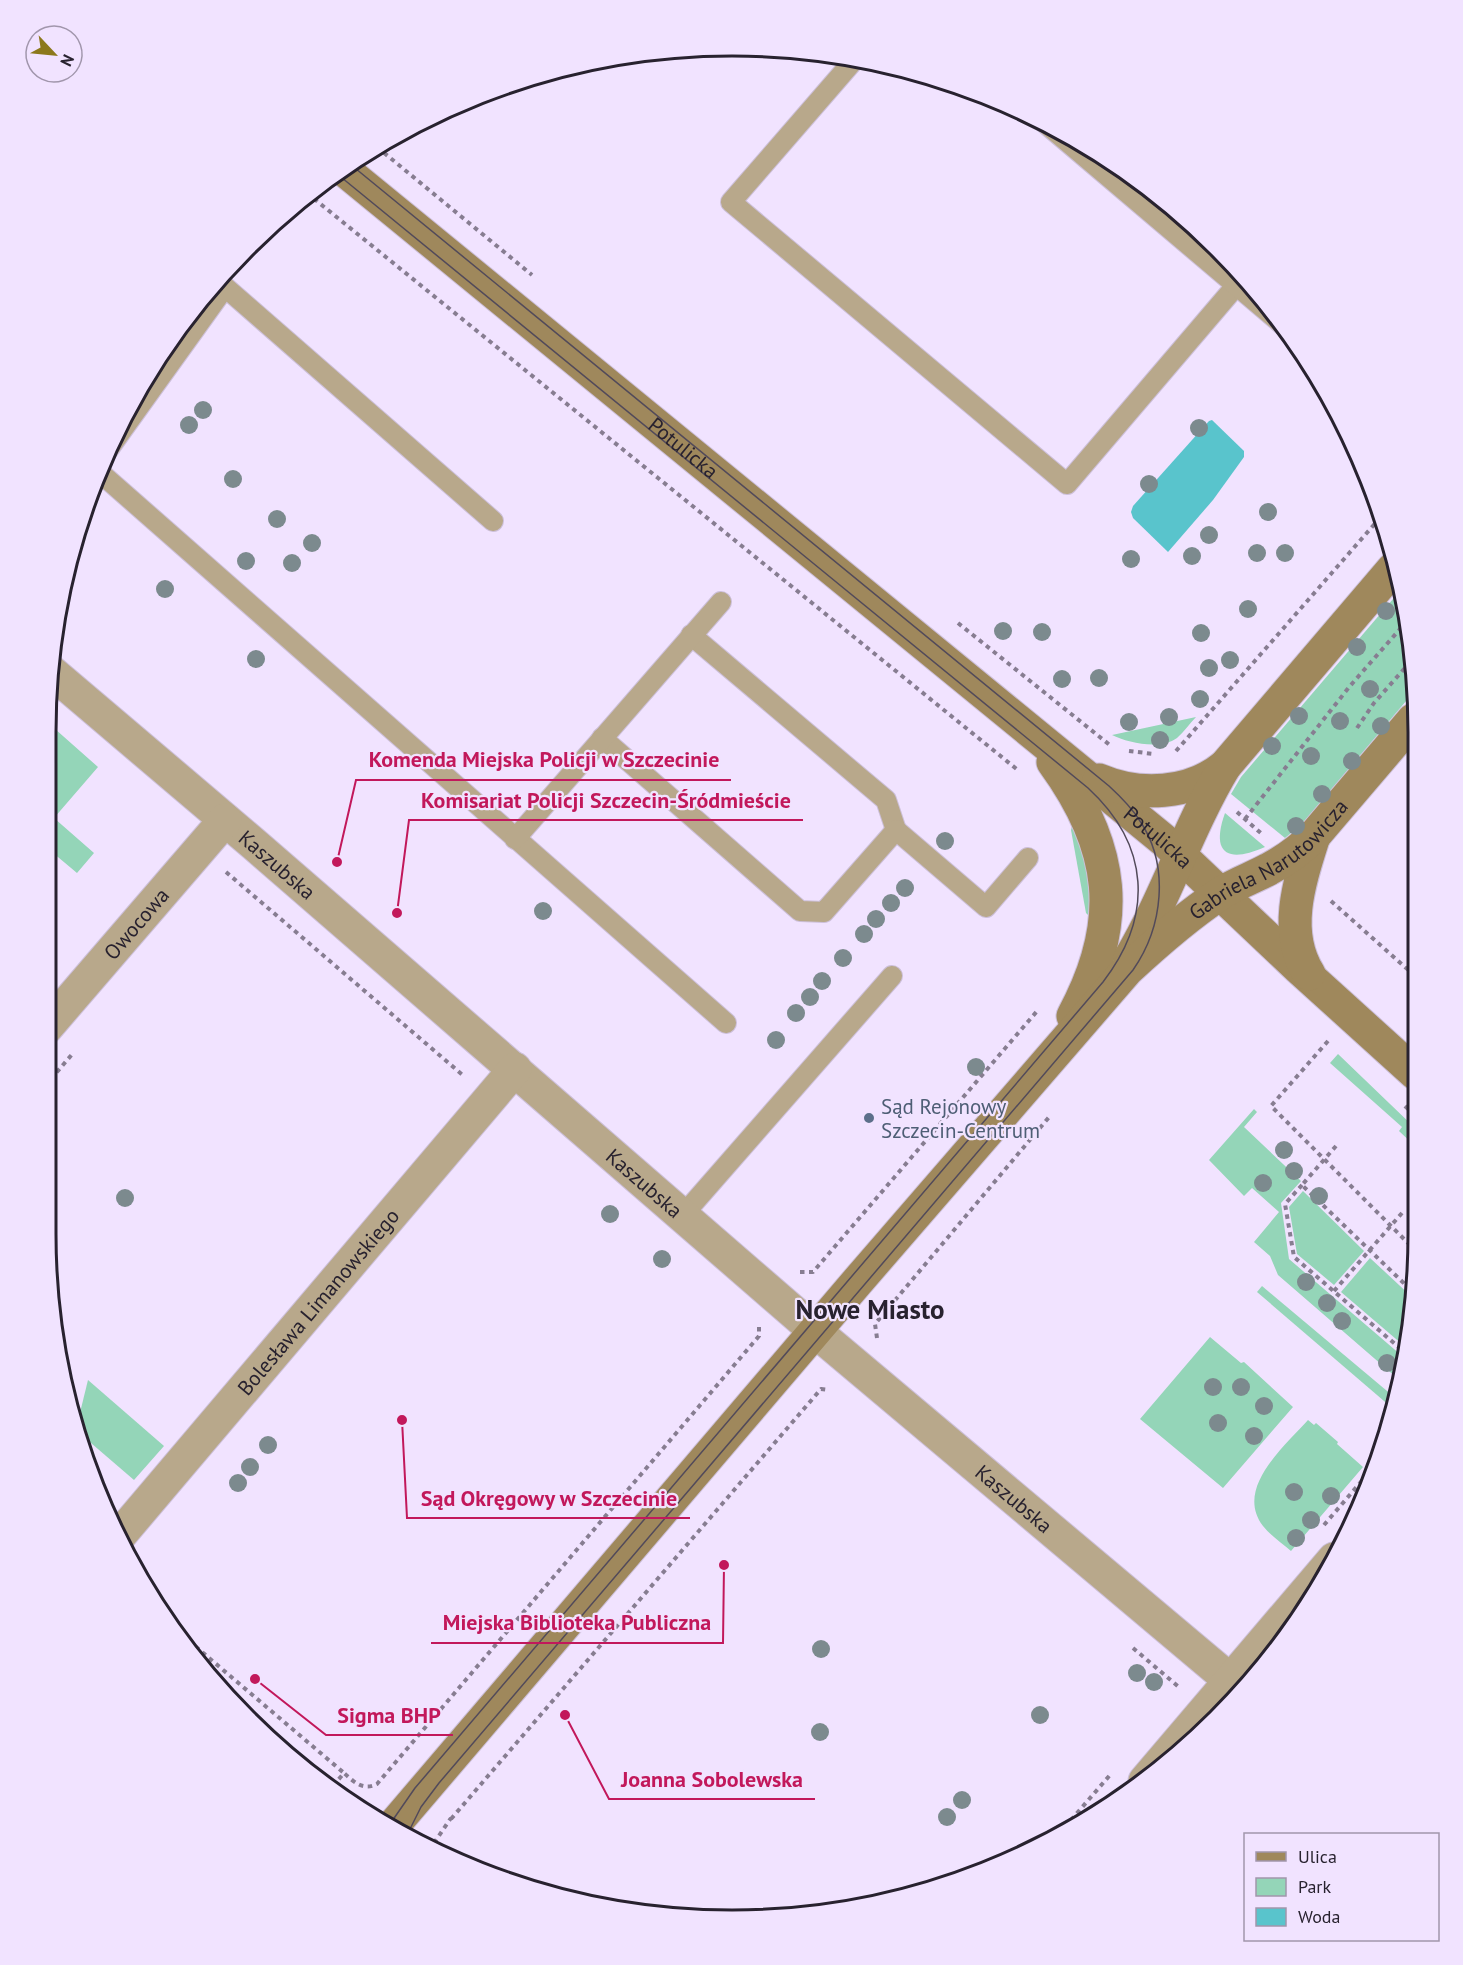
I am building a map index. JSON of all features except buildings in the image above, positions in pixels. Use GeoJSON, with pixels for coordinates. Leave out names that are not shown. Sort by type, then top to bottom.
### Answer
{"type":"FeatureCollection","features":[{"type":"Feature","properties":{"kind":"street","name":"Potulicka"},"geometry":{"type":"LineString","coordinates":[[349,174],[1181,855],[1220,894],[1408,1068]]}},
{"type":"Feature","properties":{"kind":"street","name":"Gabriela Narutowicza"},"geometry":{"type":"LineString","coordinates":[[1112,987],[1148,927],[1210,790],[1225,766],[1388,574]]}},
{"type":"Feature","properties":{"kind":"street","name":"Kaszubska"},"geometry":{"type":"LineString","coordinates":[[58,678],[515,1069],[815,1331],[1236,1684]]}},
{"type":"Feature","properties":{"kind":"street","name":"Potulicka"},"geometry":{"type":"LineString","coordinates":[[1024,725],[1062,774],[1088,818],[1100,855],[1106,898],[1106,921],[1088,984],[1071,1020],[1043,1066]]}},
{"type":"Feature","properties":{"kind":"street","name":"Gabriela Narutowicza"},"geometry":{"type":"LineString","coordinates":[[397,1821],[1112,987],[1142,956],[1220,894],[1300,850],[1408,726]]}},
{"type":"Feature","properties":{"kind":"street","name":"Gabriela Narutowicza"},"geometry":{"type":"LineString","coordinates":[[1071,764],[1113,786],[1138,791],[1160,791],[1191,784],[1225,766]]}},
{"type":"Feature","properties":{"kind":"street","name":"Owocowa"},"geometry":{"type":"LineString","coordinates":[[56,1016],[225,820]]}},
{"type":"Feature","properties":{"kind":"street","name":"Potulicka"},"geometry":{"type":"LineString","coordinates":[[1313,980],[1302,964],[1295,932],[1298,887],[1314,836]]}},
{"type":"Feature","properties":{"kind":"street","name":"Bolesława Limanowskiego"},"geometry":{"type":"LineString","coordinates":[[124,1530],[515,1069]]}},
{"type":"Feature","properties":{"kind":"lane"},"geometry":{"type":"LineString","coordinates":[[849,66],[732,202],[1067,484],[1235,286]]}},
{"type":"Feature","properties":{"kind":"lane"},"geometry":{"type":"LineString","coordinates":[[1077,150],[1251,299]]}},
{"type":"Feature","properties":{"kind":"lane"},"geometry":{"type":"LineString","coordinates":[[138,408],[225,287],[493,521]]}},
{"type":"Feature","properties":{"kind":"lane"},"geometry":{"type":"LineString","coordinates":[[105,477],[726,1023]]}},
{"type":"Feature","properties":{"kind":"lane"},"geometry":{"type":"LineString","coordinates":[[515,839],[721,602]]}},
{"type":"Feature","properties":{"kind":"lane"},"geometry":{"type":"LineString","coordinates":[[691,635],[886,800],[896,831],[986,906],[1028,858]]}},
{"type":"Feature","properties":{"kind":"lane"},"geometry":{"type":"LineString","coordinates":[[602,738],[800,910],[824,912],[896,831]]}},
{"type":"Feature","properties":{"kind":"lane"},"geometry":{"type":"LineString","coordinates":[[683,1215],[892,976]]}},
{"type":"Feature","properties":{"kind":"path"},"geometry":{"type":"LineString","coordinates":[[315,199],[1022,774]]}},
{"type":"Feature","properties":{"kind":"path"},"geometry":{"type":"LineString","coordinates":[[1171,757],[1375,524]]}},
{"type":"Feature","properties":{"kind":"path"},"geometry":{"type":"LineString","coordinates":[[1245,819],[1350,686],[1400,629]]}},
{"type":"Feature","properties":{"kind":"path"},"geometry":{"type":"LineString","coordinates":[[1230,807],[1269,839]]}},
{"type":"Feature","properties":{"kind":"path"},"geometry":{"type":"LineString","coordinates":[[219,880],[226,871],[490,1098]]}},
{"type":"Feature","properties":{"kind":"path"},"geometry":{"type":"LineString","coordinates":[[1326,897],[1408,970]]}},
{"type":"Feature","properties":{"kind":"path"},"geometry":{"type":"LineString","coordinates":[[797,1272],[813,1272],[1039,1009]]}},
{"type":"Feature","properties":{"kind":"path"},"geometry":{"type":"LineString","coordinates":[[1333,1036],[1271,1106],[1408,1243]]}},
{"type":"Feature","properties":{"kind":"path"},"geometry":{"type":"LineString","coordinates":[[56,1073],[76,1050]]}},
{"type":"Feature","properties":{"kind":"path"},"geometry":{"type":"LineString","coordinates":[[877,1341],[875,1324],[1057,1108]]}},
{"type":"Feature","properties":{"kind":"path"},"geometry":{"type":"LineString","coordinates":[[1336,1146],[1285,1204],[1294,1257],[1398,1347]]}},
{"type":"Feature","properties":{"kind":"path"},"geometry":{"type":"LineString","coordinates":[[1302,1185],[1405,1285]]}},
{"type":"Feature","properties":{"kind":"path"},"geometry":{"type":"LineString","coordinates":[[1334,1292],[1402,1213]]}},
{"type":"Feature","properties":{"kind":"path"},"geometry":{"type":"LineString","coordinates":[[198,1648],[357,1784],[365,1787],[377,1784],[759,1336],[759,1324]]}},
{"type":"Feature","properties":{"kind":"path"},"geometry":{"type":"LineString","coordinates":[[451,1819],[821,1389],[837,1390]]}},
{"type":"Feature","properties":{"kind":"path"},"geometry":{"type":"LineString","coordinates":[[336,1782],[344,1773]]}},
{"type":"Feature","properties":{"kind":"green space"},"geometry":{"type":"Polygon","coordinates":[[[1394,597],[1402,643],[1407,700],[1302,824],[1285,838],[1231,794],[1241,777],[1394,597]]]}},
{"type":"Feature","properties":{"kind":"green space"},"geometry":{"type":"Polygon","coordinates":[[[1196,717],[1177,738],[1162,744],[1135,743],[1112,735],[1196,717]]]}},
{"type":"Feature","properties":{"kind":"green space"},"geometry":{"type":"Polygon","coordinates":[[[56,730],[98,767],[56,816],[56,730]]]}},
{"type":"Feature","properties":{"kind":"green space"},"geometry":{"type":"Polygon","coordinates":[[[1225,813],[1265,847],[1241,854],[1226,852],[1220,838],[1225,813]]]}},
{"type":"Feature","properties":{"kind":"green space"},"geometry":{"type":"Polygon","coordinates":[[[56,820],[94,853],[77,873],[56,855],[56,820]]]}},
{"type":"Feature","properties":{"kind":"green space"},"geometry":{"type":"Polygon","coordinates":[[[1075,822],[1090,857],[1091,918],[1086,913],[1071,830],[1075,822]]]}},
{"type":"Feature","properties":{"kind":"green space"},"geometry":{"type":"Polygon","coordinates":[[[1338,1054],[1408,1121],[1408,1139],[1399,1131],[1402,1127],[1330,1063],[1338,1054]]]}},
{"type":"Feature","properties":{"kind":"green space"},"geometry":{"type":"Polygon","coordinates":[[[1254,1109],[1257,1112],[1244,1127],[1301,1181],[1281,1203],[1289,1259],[1397,1352],[1393,1374],[1278,1275],[1270,1256],[1254,1242],[1279,1212],[1252,1188],[1244,1196],[1209,1160],[1254,1109]]]}},
{"type":"Feature","properties":{"kind":"green space"},"geometry":{"type":"Polygon","coordinates":[[[1303,1191],[1364,1251],[1334,1285],[1297,1254],[1289,1207],[1303,1191]]]}},
{"type":"Feature","properties":{"kind":"green space"},"geometry":{"type":"Polygon","coordinates":[[[1370,1258],[1405,1290],[1399,1341],[1341,1292],[1370,1258]]]}},
{"type":"Feature","properties":{"kind":"green space"},"geometry":{"type":"Polygon","coordinates":[[[1262,1286],[1388,1392],[1385,1402],[1257,1292],[1262,1286]]]}},
{"type":"Feature","properties":{"kind":"green space"},"geometry":{"type":"Polygon","coordinates":[[[1210,1337],[1241,1363],[1244,1362],[1293,1407],[1223,1488],[1140,1419],[1210,1337]]]}},
{"type":"Feature","properties":{"kind":"green space"},"geometry":{"type":"Polygon","coordinates":[[[88,1380],[164,1446],[134,1480],[88,1441],[80,1412],[88,1380]]]}},
{"type":"Feature","properties":{"kind":"green space"},"geometry":{"type":"Polygon","coordinates":[[[1308,1420],[1314,1425],[1316,1423],[1363,1467],[1291,1551],[1263,1526],[1256,1512],[1255,1497],[1258,1483],[1266,1469],[1308,1420]]]}},
{"type":"Feature","properties":{"kind":"water"},"geometry":{"type":"Polygon","coordinates":[[[1212,420],[1244,451],[1244,457],[1213,500],[1168,552],[1133,518],[1131,512],[1133,506],[1212,420]]]}},
{"type":"Feature","properties":{"kind":"tram line"},"geometry":{"type":"LineString","coordinates":[[356,169],[1109,786],[1140,821],[1150,839],[1159,877],[1159,896],[1151,935],[1133,970],[439,1783],[421,1807],[410,1828]]}},
{"type":"Feature","properties":{"kind":"tram line"},"geometry":{"type":"LineString","coordinates":[[343,179],[1088,788],[1109,810],[1124,833],[1133,857],[1138,882],[1137,907],[1131,932],[1120,957],[1103,982],[415,1788],[393,1819]]}},
{"type":"Feature","properties":{"kind":"place","name":"Komenda Miejska Policji w Szczecinie"},"geometry":{"type":"Point","coordinates":[337,862]}},
{"type":"Feature","properties":{"kind":"place","name":"Komisariat Policji Szczecin-Śródmieście"},"geometry":{"type":"Point","coordinates":[397,913]}},
{"type":"Feature","properties":{"kind":"place","name":"Sąd Rejonowy Szczecin-Centrum"},"geometry":{"type":"Point","coordinates":[869,1118]}},
{"type":"Feature","properties":{"kind":"place","name":"Sąd Okręgowy w Szczecinie"},"geometry":{"type":"Point","coordinates":[402,1420]}},
{"type":"Feature","properties":{"kind":"place","name":"Miejska Biblioteka Publiczna"},"geometry":{"type":"Point","coordinates":[724,1565]}},
{"type":"Feature","properties":{"kind":"place","name":"Sigma BHP"},"geometry":{"type":"Point","coordinates":[255,1679]}},
{"type":"Feature","properties":{"kind":"place","name":"Joanna Sobolewska"},"geometry":{"type":"Point","coordinates":[565,1715]}},
{"type":"Feature","properties":{"kind":"district","name":"Nowe Miasto"},"geometry":{"type":"Point","coordinates":[870,1309]}}]}
